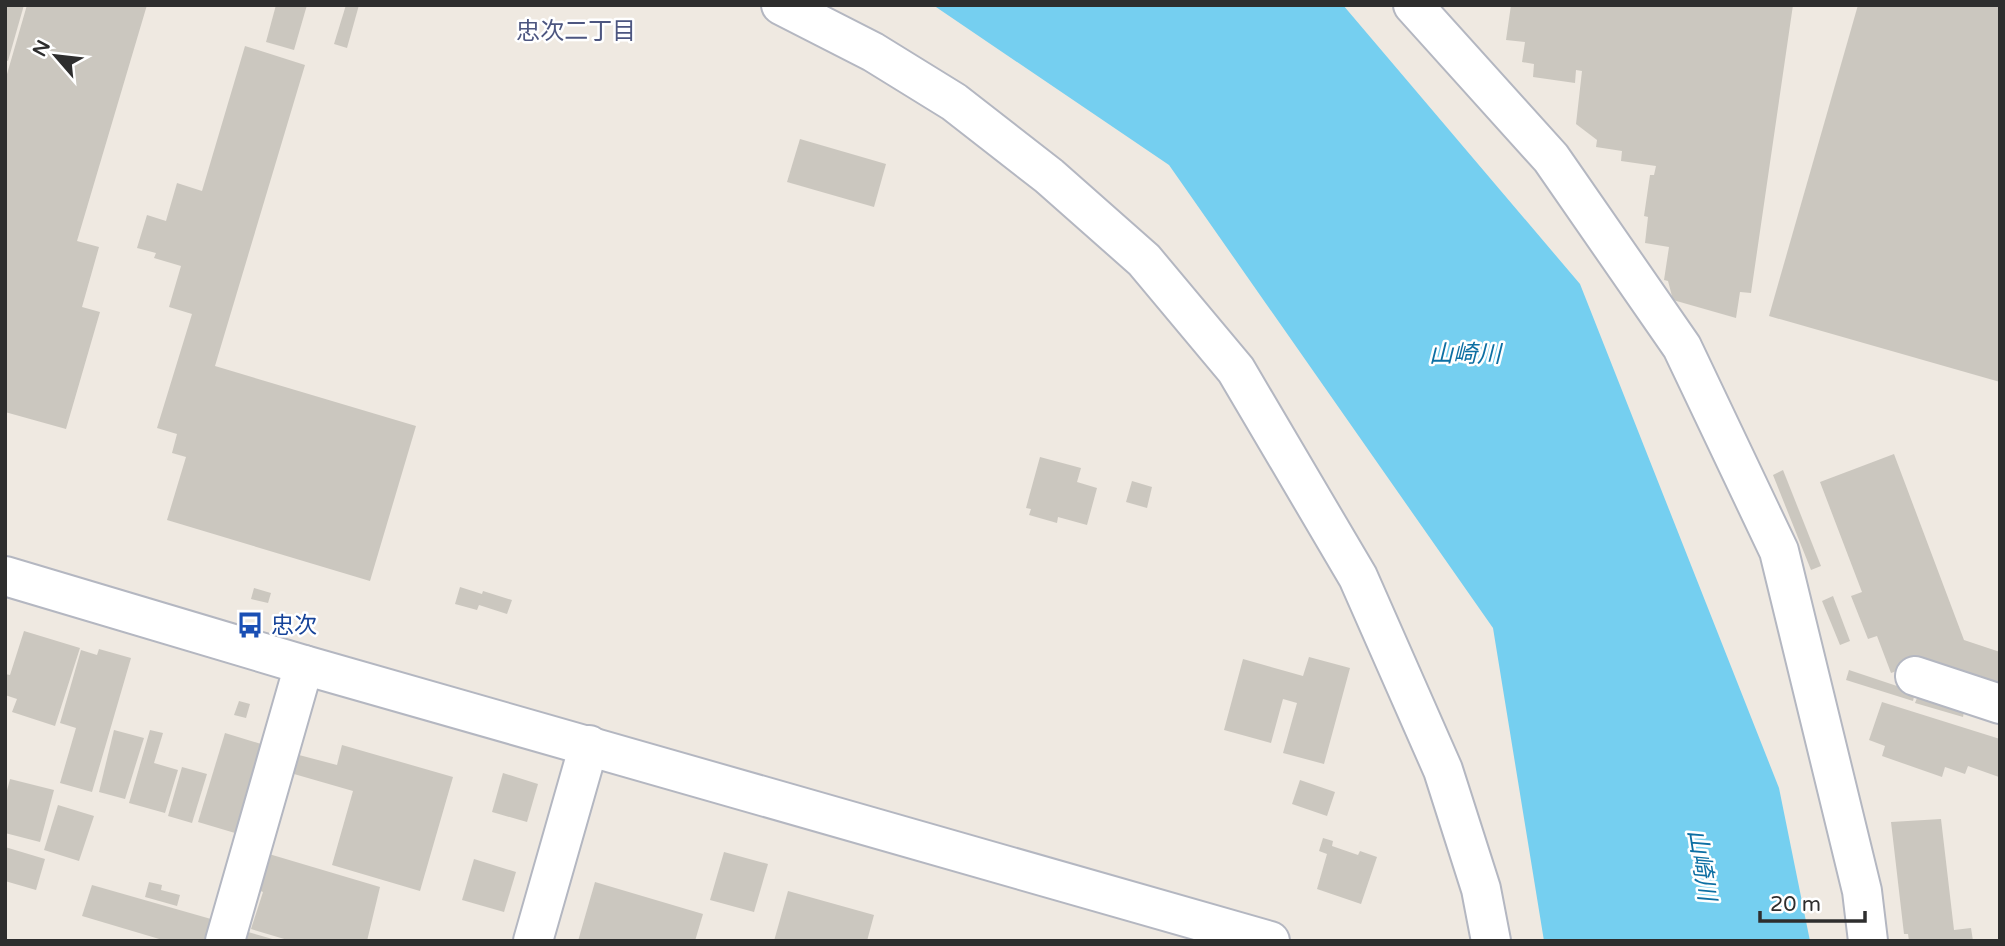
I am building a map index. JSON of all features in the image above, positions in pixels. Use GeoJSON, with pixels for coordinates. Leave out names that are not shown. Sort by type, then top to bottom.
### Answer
{"type":"FeatureCollection","features":[{"type":"Feature","properties":{"kind":"street"},"geometry":{"type":"LineString","coordinates":[[782,5],[873,52],[954,102],[1049,176],[1144,260],[1236,370],[1358,577],[1443,770],[1481,889],[1490,941]]}},
{"type":"Feature","properties":{"kind":"street"},"geometry":{"type":"LineString","coordinates":[[1413,5],[1551,158],[1682,347],[1779,551],[1862,891],[1868,941]]}},
{"type":"Feature","properties":{"kind":"street"},"geometry":{"type":"LineString","coordinates":[[5,576],[304,665],[1270,941]]}},
{"type":"Feature","properties":{"kind":"street"},"geometry":{"type":"LineString","coordinates":[[225,941],[304,665]]}},
{"type":"Feature","properties":{"kind":"street"},"geometry":{"type":"LineString","coordinates":[[1915,676],[2000,704]]}},
{"type":"Feature","properties":{"kind":"street"},"geometry":{"type":"LineString","coordinates":[[533,941],[589,745]]}},
{"type":"Feature","properties":{"kind":"water","name":"山崎川"},"geometry":{"type":"Polygon","coordinates":[[[933,5],[1343,5],[1580,284],[1779,788],[1810,941],[1544,941],[1493,628],[1169,165],[933,5]]]}},
{"type":"Feature","properties":{"kind":"building"},"geometry":{"type":"Polygon","coordinates":[[[5,5],[24,5],[8,61],[5,60],[5,5]]]}},
{"type":"Feature","properties":{"kind":"building"},"geometry":{"type":"Polygon","coordinates":[[[27,5],[147,5],[77,241],[99,247],[82,307],[100,312],[66,429],[5,412],[5,81],[27,5]]]}},
{"type":"Feature","properties":{"kind":"building"},"geometry":{"type":"Polygon","coordinates":[[[276,5],[307,5],[294,50],[266,42],[276,5]]]}},
{"type":"Feature","properties":{"kind":"building"},"geometry":{"type":"Polygon","coordinates":[[[346,5],[359,5],[347,48],[334,44],[346,5]]]}},
{"type":"Feature","properties":{"kind":"building"},"geometry":{"type":"Polygon","coordinates":[[[1511,5],[1793,5],[1751,293],[1740,292],[1736,318],[1673,300],[1668,281],[1664,280],[1669,247],[1645,243],[1648,217],[1644,216],[1650,175],[1654,175],[1656,166],[1621,161],[1622,151],[1596,147],[1597,140],[1576,124],[1582,71],[1576,70],[1575,83],[1533,77],[1534,64],[1522,62],[1525,42],[1506,40],[1511,5]]]}},
{"type":"Feature","properties":{"kind":"building"},"geometry":{"type":"Polygon","coordinates":[[[1858,5],[2000,5],[2000,382],[1769,316],[1858,5]]]}},
{"type":"Feature","properties":{"kind":"building"},"geometry":{"type":"Polygon","coordinates":[[[245,46],[305,65],[215,366],[416,426],[370,581],[167,520],[186,457],[172,453],[177,434],[157,428],[192,314],[169,307],[181,266],[154,258],[156,253],[137,248],[147,215],[166,221],[177,183],[202,191],[245,46]]]}},
{"type":"Feature","properties":{"kind":"building"},"geometry":{"type":"Polygon","coordinates":[[[800,139],[886,164],[874,207],[787,182],[800,139]]]}},
{"type":"Feature","properties":{"kind":"building"},"geometry":{"type":"Polygon","coordinates":[[[1894,454],[1964,640],[2000,652],[2000,692],[1914,665],[1891,673],[1877,636],[1868,639],[1851,596],[1862,592],[1820,482],[1894,454]]]}},
{"type":"Feature","properties":{"kind":"building"},"geometry":{"type":"Polygon","coordinates":[[[1040,457],[1081,468],[1077,482],[1097,488],[1087,525],[1058,517],[1057,523],[1029,515],[1031,509],[1026,508],[1040,457]]]}},
{"type":"Feature","properties":{"kind":"building"},"geometry":{"type":"Polygon","coordinates":[[[1783,470],[1821,566],[1811,570],[1773,475],[1783,470]]]}},
{"type":"Feature","properties":{"kind":"building"},"geometry":{"type":"Polygon","coordinates":[[[1132,481],[1152,487],[1147,508],[1126,502],[1132,481]]]}},
{"type":"Feature","properties":{"kind":"building"},"geometry":{"type":"Polygon","coordinates":[[[460,587],[512,600],[507,614],[479,605],[477,610],[455,604],[460,587]]]}},
{"type":"Feature","properties":{"kind":"building"},"geometry":{"type":"Polygon","coordinates":[[[254,588],[271,593],[268,603],[251,599],[254,588]]]}},
{"type":"Feature","properties":{"kind":"building"},"geometry":{"type":"Polygon","coordinates":[[[1833,596],[1850,641],[1840,645],[1822,601],[1833,596]]]}},
{"type":"Feature","properties":{"kind":"building"},"geometry":{"type":"Polygon","coordinates":[[[24,631],[80,648],[55,726],[12,712],[17,699],[5,695],[5,674],[10,675],[24,631]]]}},
{"type":"Feature","properties":{"kind":"building"},"geometry":{"type":"Polygon","coordinates":[[[99,649],[131,658],[92,792],[60,783],[76,728],[60,723],[81,650],[97,655],[99,649]]]}},
{"type":"Feature","properties":{"kind":"building"},"geometry":{"type":"Polygon","coordinates":[[[1309,657],[1350,668],[1324,764],[1283,753],[1297,703],[1283,699],[1271,743],[1224,730],[1243,659],[1303,676],[1309,657]]]}},
{"type":"Feature","properties":{"kind":"building"},"geometry":{"type":"Polygon","coordinates":[[[1849,670],[1915,692],[1913,701],[1846,680],[1849,670]]]}},
{"type":"Feature","properties":{"kind":"building"},"geometry":{"type":"Polygon","coordinates":[[[1919,693],[1965,707],[1963,717],[1915,703],[1919,693]]]}},
{"type":"Feature","properties":{"kind":"building"},"geometry":{"type":"Polygon","coordinates":[[[239,701],[250,704],[246,718],[234,715],[239,701]]]}},
{"type":"Feature","properties":{"kind":"building"},"geometry":{"type":"Polygon","coordinates":[[[1882,702],[2000,739],[1999,777],[1968,766],[1965,774],[1945,767],[1942,777],[1882,756],[1885,746],[1869,740],[1882,702]]]}},
{"type":"Feature","properties":{"kind":"building"},"geometry":{"type":"Polygon","coordinates":[[[114,730],[144,738],[125,799],[99,792],[114,730]]]}},
{"type":"Feature","properties":{"kind":"building"},"geometry":{"type":"Polygon","coordinates":[[[150,730],[163,733],[154,763],[178,770],[165,813],[129,803],[150,730]]]}},
{"type":"Feature","properties":{"kind":"building"},"geometry":{"type":"Polygon","coordinates":[[[225,733],[261,744],[235,833],[198,822],[225,733]]]}},
{"type":"Feature","properties":{"kind":"building"},"geometry":{"type":"Polygon","coordinates":[[[342,745],[453,777],[420,891],[332,865],[353,791],[294,774],[299,755],[337,765],[342,745]]]}},
{"type":"Feature","properties":{"kind":"building"},"geometry":{"type":"Polygon","coordinates":[[[182,767],[207,774],[192,823],[168,816],[182,767]]]}},
{"type":"Feature","properties":{"kind":"building"},"geometry":{"type":"Polygon","coordinates":[[[503,773],[538,784],[527,822],[492,812],[503,773]]]}},
{"type":"Feature","properties":{"kind":"building"},"geometry":{"type":"Polygon","coordinates":[[[10,779],[54,790],[40,842],[5,833],[5,798],[10,779]]]}},
{"type":"Feature","properties":{"kind":"building"},"geometry":{"type":"Polygon","coordinates":[[[1300,780],[1335,792],[1327,816],[1292,804],[1300,780]]]}},
{"type":"Feature","properties":{"kind":"building"},"geometry":{"type":"Polygon","coordinates":[[[58,805],[94,816],[79,861],[44,850],[58,805]]]}},
{"type":"Feature","properties":{"kind":"building"},"geometry":{"type":"Polygon","coordinates":[[[1941,819],[1954,930],[1971,928],[1973,941],[1909,941],[1908,934],[1904,934],[1891,822],[1941,819]]]}},
{"type":"Feature","properties":{"kind":"building"},"geometry":{"type":"Polygon","coordinates":[[[1323,838],[1333,841],[1332,846],[1358,855],[1360,851],[1377,857],[1361,904],[1317,889],[1327,854],[1319,851],[1323,838]]]}},
{"type":"Feature","properties":{"kind":"building"},"geometry":{"type":"Polygon","coordinates":[[[5,847],[45,859],[36,890],[5,881],[5,847]]]}},
{"type":"Feature","properties":{"kind":"building"},"geometry":{"type":"Polygon","coordinates":[[[724,852],[768,864],[754,912],[710,900],[724,852]]]}},
{"type":"Feature","properties":{"kind":"building"},"geometry":{"type":"Polygon","coordinates":[[[269,854],[380,887],[367,941],[291,941],[251,929],[263,892],[258,890],[269,854]]]}},
{"type":"Feature","properties":{"kind":"building"},"geometry":{"type":"Polygon","coordinates":[[[474,859],[516,872],[504,912],[462,900],[474,859]]]}},
{"type":"Feature","properties":{"kind":"building"},"geometry":{"type":"Polygon","coordinates":[[[149,882],[162,885],[161,890],[180,895],[177,906],[145,897],[149,882]]]}},
{"type":"Feature","properties":{"kind":"building"},"geometry":{"type":"Polygon","coordinates":[[[595,882],[703,914],[695,941],[578,941],[595,882]]]}},
{"type":"Feature","properties":{"kind":"building"},"geometry":{"type":"Polygon","coordinates":[[[92,885],[211,919],[204,941],[166,941],[82,916],[92,885]]]}},
{"type":"Feature","properties":{"kind":"building"},"geometry":{"type":"Polygon","coordinates":[[[788,891],[874,915],[867,941],[774,941],[788,891]]]}},
{"type":"Feature","properties":{"kind":"building"},"geometry":{"type":"Polygon","coordinates":[[[248,932],[276,940],[276,941],[245,941],[248,932]]]}},
{"type":"Feature","properties":{"kind":"place","name":"忠次"},"geometry":{"type":"Point","coordinates":[250,625]}},
{"type":"Feature","properties":{"kind":"district","name":"忠次二丁目"},"geometry":{"type":"Point","coordinates":[576,31]}}]}
